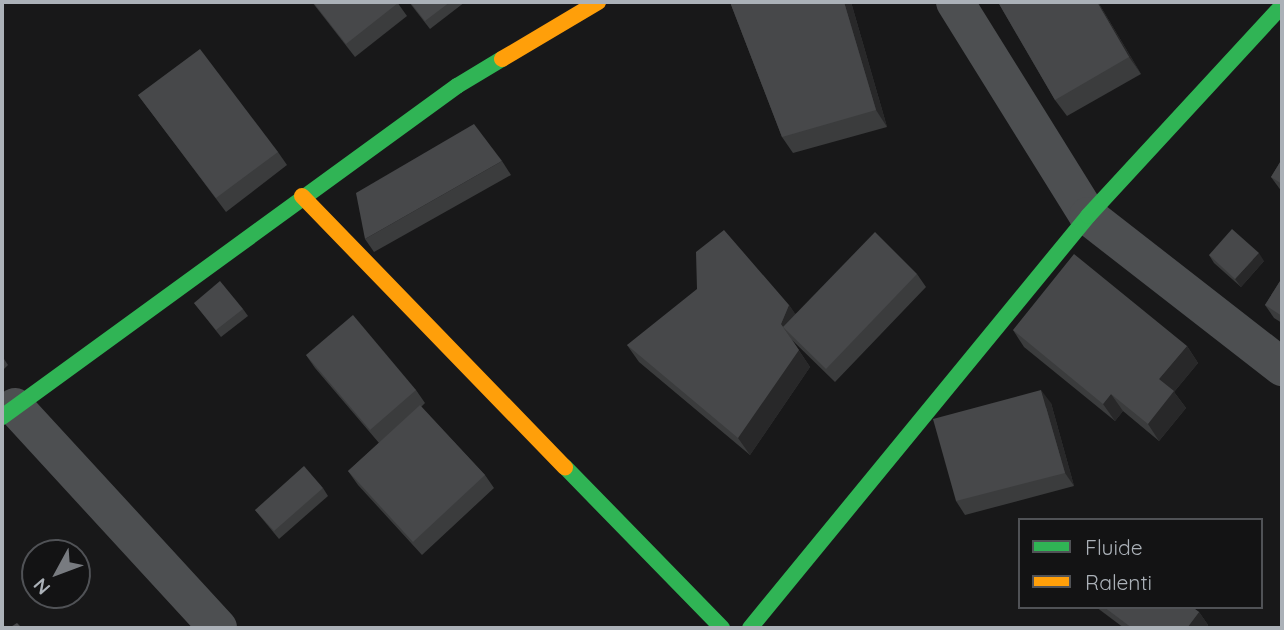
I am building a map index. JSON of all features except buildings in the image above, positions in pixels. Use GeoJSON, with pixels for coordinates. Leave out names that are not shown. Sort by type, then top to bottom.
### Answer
{"type":"FeatureCollection","features":[{"type":"Feature","properties":{"kind":"street"},"geometry":{"type":"LineString","coordinates":[[218,628],[8,412],[457,86],[598,2]]}},
{"type":"Feature","properties":{"kind":"street"},"geometry":{"type":"LineString","coordinates":[[955,2],[1088,216],[1282,367]]}},
{"type":"Feature","properties":{"kind":"street"},"geometry":{"type":"LineString","coordinates":[[750,628],[1088,216],[1282,6]]}},
{"type":"Feature","properties":{"kind":"street"},"geometry":{"type":"LineString","coordinates":[[302,196],[722,628]]}},
{"type":"Feature","properties":{"kind":"traffic: fast"},"geometry":{"type":"LineString","coordinates":[[750,628],[1088,216],[1282,6]]}},
{"type":"Feature","properties":{"kind":"traffic: fast"},"geometry":{"type":"LineString","coordinates":[[2,417],[457,86],[502,59]]}},
{"type":"Feature","properties":{"kind":"traffic: fast"},"geometry":{"type":"LineString","coordinates":[[565,467],[722,628]]}},
{"type":"Feature","properties":{"kind":"traffic: slow"},"geometry":{"type":"LineString","coordinates":[[502,59],[598,2]]}},
{"type":"Feature","properties":{"kind":"traffic: slow"},"geometry":{"type":"LineString","coordinates":[[302,196],[565,467]]}}]}
